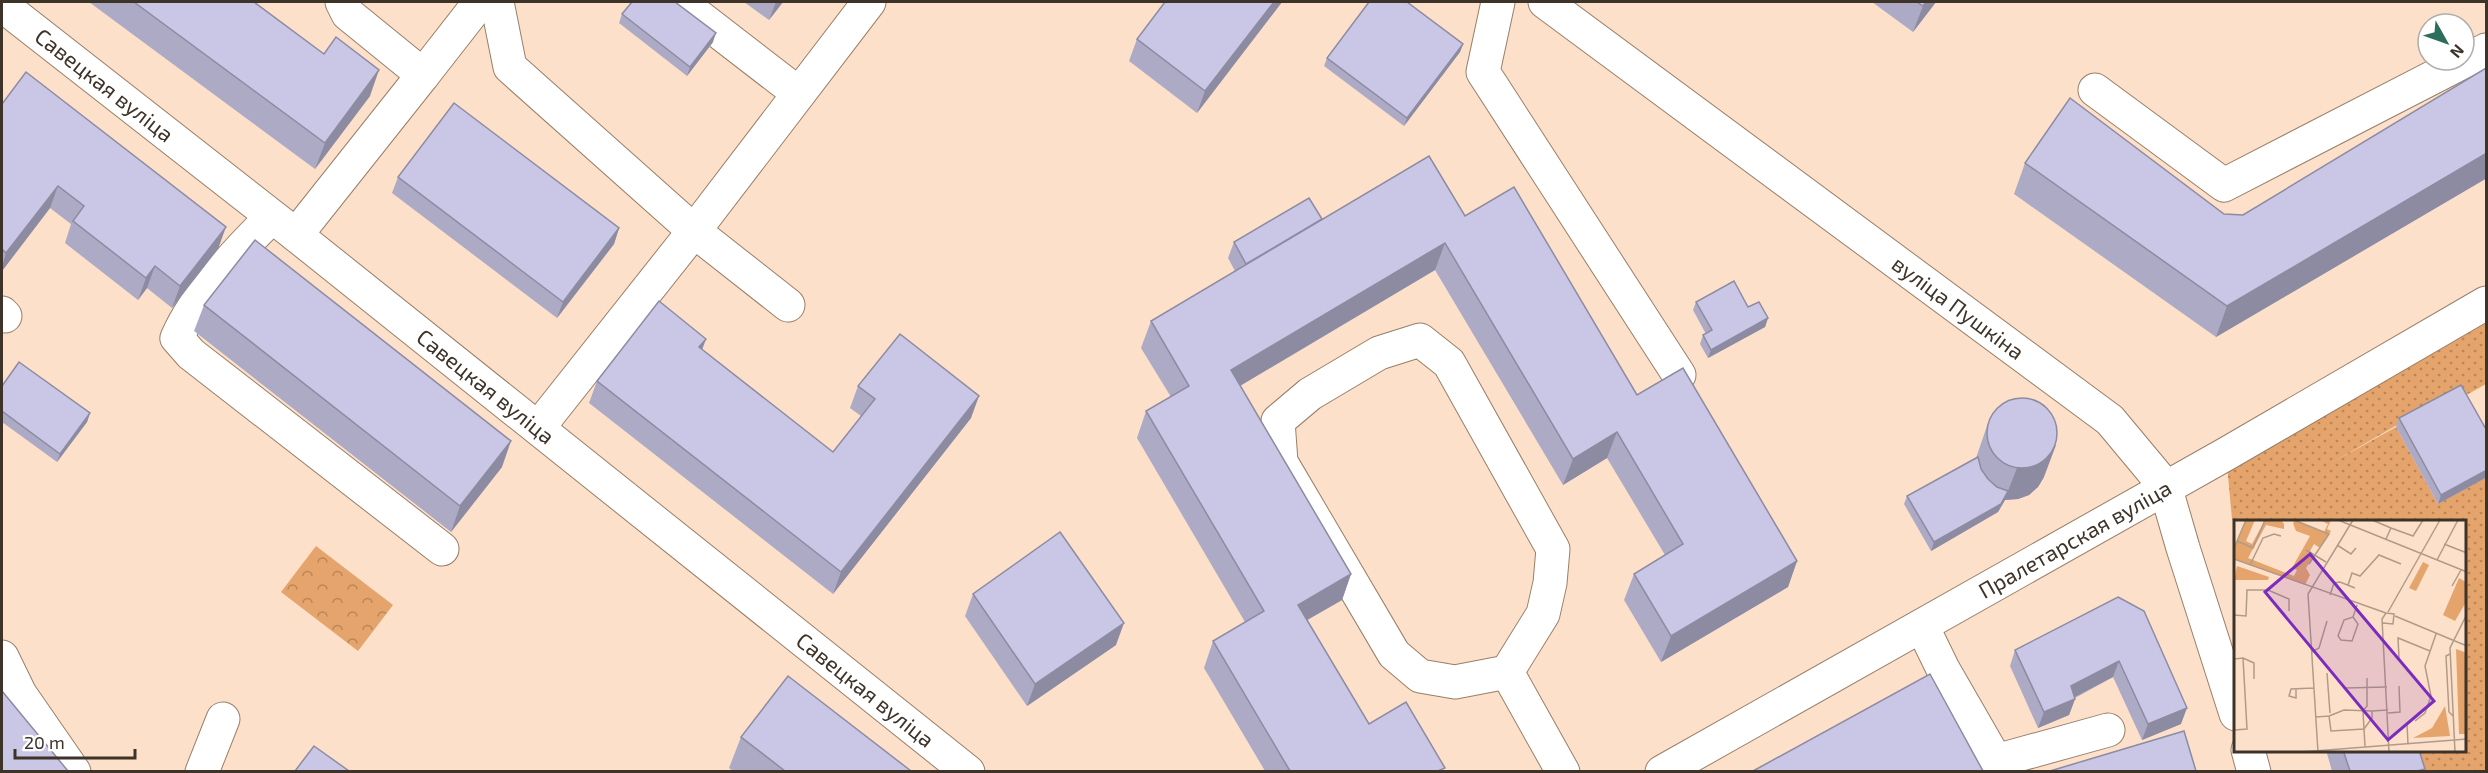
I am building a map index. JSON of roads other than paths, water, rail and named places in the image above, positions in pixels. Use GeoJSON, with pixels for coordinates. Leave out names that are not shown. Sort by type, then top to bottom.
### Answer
{"type":"FeatureCollection","features":[{"type":"Feature","properties":{"kind":"street"},"geometry":{"type":"LineString","coordinates":[[342,2],[348,14],[423,75]]}},
{"type":"Feature","properties":{"kind":"street"},"geometry":{"type":"LineString","coordinates":[[442,549],[191,354],[177,338],[184,320],[244,244],[284,226],[423,75],[480,2]]}},
{"type":"Feature","properties":{"kind":"street"},"geometry":{"type":"LineString","coordinates":[[497,2],[510,67],[694,231],[788,305]]}},
{"type":"Feature","properties":{"kind":"street"},"geometry":{"type":"LineString","coordinates":[[680,2],[798,93]]}},
{"type":"Feature","properties":{"kind":"street"},"geometry":{"type":"LineString","coordinates":[[538,428],[694,231],[869,2]]}},
{"type":"Feature","properties":{"kind":"street"},"geometry":{"type":"LineString","coordinates":[[1498,2],[1483,72],[1679,375]]}},
{"type":"Feature","properties":{"kind":"street","name":"вуліца Пушкіна"},"geometry":{"type":"LineString","coordinates":[[1545,2],[2110,420],[2165,486],[2182,548],[2234,708]]}},
{"type":"Feature","properties":{"kind":"street","name":"Савецкая вуліца"},"geometry":{"type":"LineString","coordinates":[[2,5],[284,226],[968,771]]}},
{"type":"Feature","properties":{"kind":"street"},"geometry":{"type":"LineString","coordinates":[[2096,90],[2224,185],[2486,52]]}},
{"type":"Feature","properties":{"kind":"street","name":"Пралетарская вуліца"},"geometry":{"type":"LineString","coordinates":[[1662,771],[1922,626],[2165,486],[2226,454],[2487,303]]}},
{"type":"Feature","properties":{"kind":"street"},"geometry":{"type":"LineString","coordinates":[[1420,340],[1449,363],[1553,549],[1550,584],[1543,614],[1507,672],[1455,682],[1419,676],[1394,654],[1281,462],[1278,421],[1310,394],[1379,353],[1420,340]]}},
{"type":"Feature","properties":{"kind":"street"},"geometry":{"type":"LineString","coordinates":[[1922,626],[1994,766],[2108,730]]}},
{"type":"Feature","properties":{"kind":"street"},"geometry":{"type":"LineString","coordinates":[[2,657],[20,694],[74,771]]}},
{"type":"Feature","properties":{"kind":"street"},"geometry":{"type":"LineString","coordinates":[[1507,672],[1563,771]]}},
{"type":"Feature","properties":{"kind":"street"},"geometry":{"type":"LineString","coordinates":[[202,771],[223,719]]}},
{"type":"Feature","properties":{"kind":"street"},"geometry":{"type":"LineString","coordinates":[[2249,752],[2254,771]]}}]}
